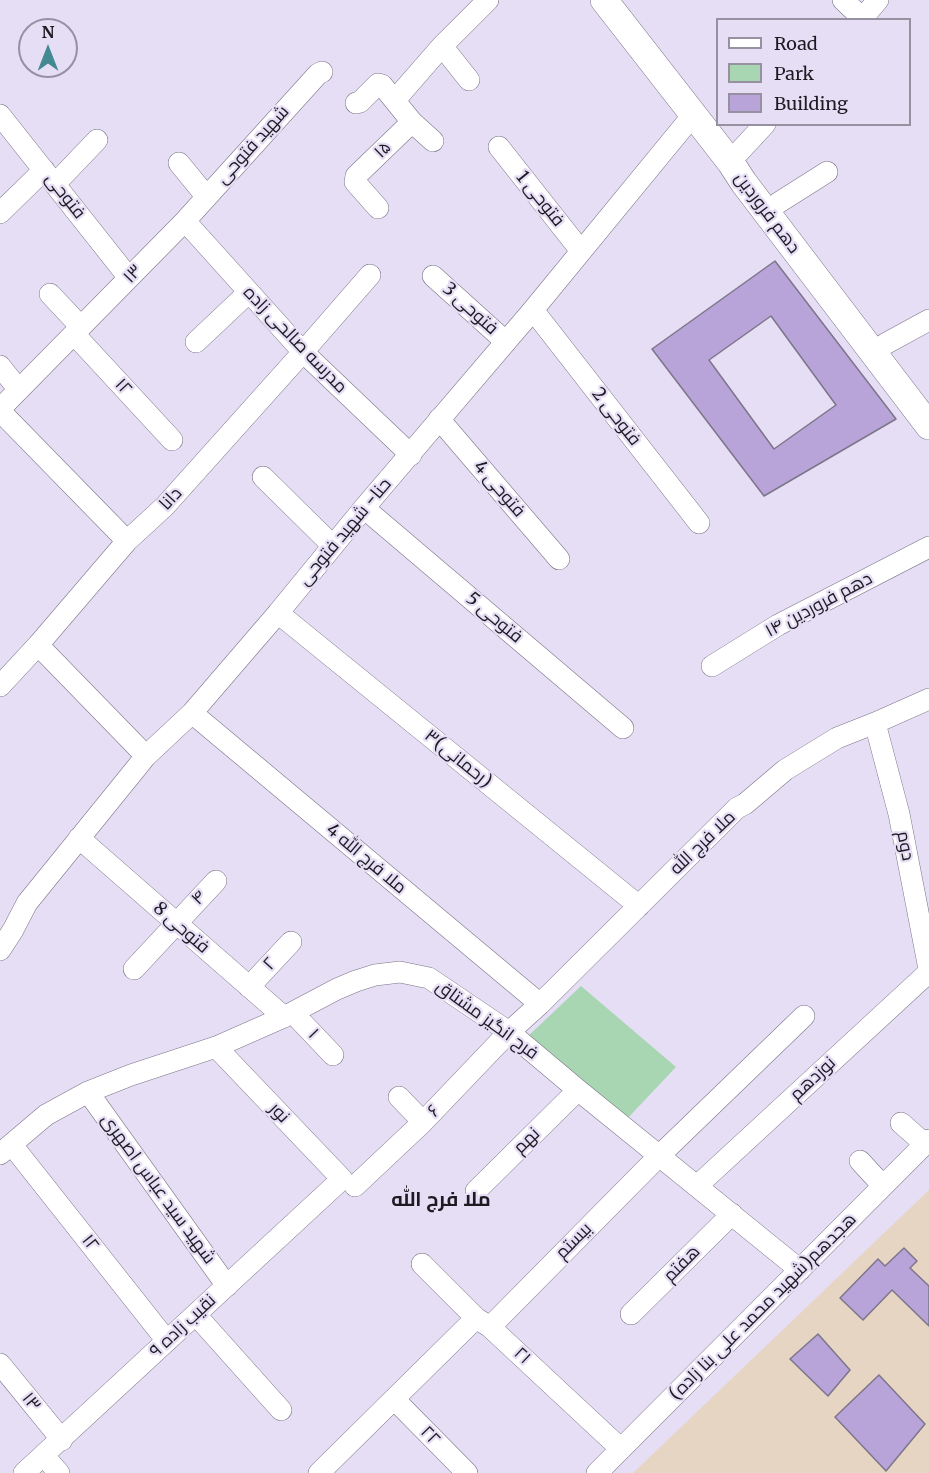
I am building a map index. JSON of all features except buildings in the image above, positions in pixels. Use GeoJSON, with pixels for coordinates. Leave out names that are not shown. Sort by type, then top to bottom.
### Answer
{"type":"FeatureCollection","features":[{"type":"Feature","properties":{"kind":"main road","name":"دهم فروردین"},"geometry":{"type":"LineString","coordinates":[[604,0],[739,152],[929,400]]}},
{"type":"Feature","properties":{"kind":"main road","name":"دهم فروردین"},"geometry":{"type":"LineString","coordinates":[[626,0],[929,426]]}},
{"type":"Feature","properties":{"kind":"street"},"geometry":{"type":"LineString","coordinates":[[395,100],[442,46],[488,0]]}},
{"type":"Feature","properties":{"kind":"street"},"geometry":{"type":"LineString","coordinates":[[843,0],[860,18]]}},
{"type":"Feature","properties":{"kind":"street"},"geometry":{"type":"LineString","coordinates":[[862,18],[878,0]]}},
{"type":"Feature","properties":{"kind":"street"},"geometry":{"type":"LineString","coordinates":[[442,46],[469,81]]}},
{"type":"Feature","properties":{"kind":"street","name":"شهید فتوحی"},"geometry":{"type":"LineString","coordinates":[[185,220],[322,72]]}},
{"type":"Feature","properties":{"kind":"street"},"geometry":{"type":"LineString","coordinates":[[356,103],[360,102],[378,84],[382,85],[412,122],[433,141]]}},
{"type":"Feature","properties":{"kind":"street","name":"فتوحی"},"geometry":{"type":"LineString","coordinates":[[0,115],[129,278]]}},
{"type":"Feature","properties":{"kind":"street","name":"حنا- شهید فتوحی"},"geometry":{"type":"LineString","coordinates":[[0,950],[7,924],[27,903],[146,756],[192,713],[581,251],[710,121]]}},
{"type":"Feature","properties":{"kind":"street","name":"۱۵"},"geometry":{"type":"LineString","coordinates":[[378,208],[354,180],[412,122]]}},
{"type":"Feature","properties":{"kind":"street"},"geometry":{"type":"LineString","coordinates":[[739,152],[763,126]]}},
{"type":"Feature","properties":{"kind":"street"},"geometry":{"type":"LineString","coordinates":[[0,213],[96,140]]}},
{"type":"Feature","properties":{"kind":"street","name":"فتوحی 1"},"geometry":{"type":"LineString","coordinates":[[499,147],[581,251]]}},
{"type":"Feature","properties":{"kind":"street"},"geometry":{"type":"LineString","coordinates":[[179,163],[206,196]]}},
{"type":"Feature","properties":{"kind":"street"},"geometry":{"type":"LineString","coordinates":[[778,203],[827,172]]}},
{"type":"Feature","properties":{"kind":"street","name":"۱۳"},"geometry":{"type":"LineString","coordinates":[[0,410],[185,220]]}},
{"type":"Feature","properties":{"kind":"street","name":"مدرسه صالحی زاده"},"geometry":{"type":"LineString","coordinates":[[185,220],[303,352],[411,455]]}},
{"type":"Feature","properties":{"kind":"street","name":"دانا"},"geometry":{"type":"LineString","coordinates":[[38,645],[128,541],[165,506],[370,275]]}},
{"type":"Feature","properties":{"kind":"street","name":"فتوحی 3"},"geometry":{"type":"LineString","coordinates":[[433,276],[506,342]]}},
{"type":"Feature","properties":{"kind":"street"},"geometry":{"type":"LineString","coordinates":[[196,342],[249,292]]}},
{"type":"Feature","properties":{"kind":"street"},"geometry":{"type":"LineString","coordinates":[[50,294],[77,331]]}},
{"type":"Feature","properties":{"kind":"street","name":"فتوحی 2"},"geometry":{"type":"LineString","coordinates":[[533,310],[699,523]]}},
{"type":"Feature","properties":{"kind":"street"},"geometry":{"type":"LineString","coordinates":[[885,344],[929,320]]}},
{"type":"Feature","properties":{"kind":"street","name":"۱۲"},"geometry":{"type":"LineString","coordinates":[[77,331],[172,440]]}},
{"type":"Feature","properties":{"kind":"street"},"geometry":{"type":"LineString","coordinates":[[0,366],[19,390]]}},
{"type":"Feature","properties":{"kind":"street"},"geometry":{"type":"LineString","coordinates":[[0,410],[128,541]]}},
{"type":"Feature","properties":{"kind":"street","name":"فتوحی 4"},"geometry":{"type":"LineString","coordinates":[[439,420],[559,559]]}},
{"type":"Feature","properties":{"kind":"street"},"geometry":{"type":"LineString","coordinates":[[263,477],[333,546]]}},
{"type":"Feature","properties":{"kind":"street","name":"فتوحی 5"},"geometry":{"type":"LineString","coordinates":[[364,508],[623,728]]}},
{"type":"Feature","properties":{"kind":"street","name":"دهم فروردین ۱۴"},"geometry":{"type":"LineString","coordinates":[[712,666],[778,625],[929,547]]}},
{"type":"Feature","properties":{"kind":"street","name":"۳(رحمانی)"},"geometry":{"type":"LineString","coordinates":[[278,613],[639,906]]}},
{"type":"Feature","properties":{"kind":"street"},"geometry":{"type":"LineString","coordinates":[[0,686],[38,645],[146,756]]}},
{"type":"Feature","properties":{"kind":"street","name":"ملا فرج الله"},"geometry":{"type":"LineString","coordinates":[[509,1032],[737,808],[746,804],[785,770],[837,738],[929,699]]}},
{"type":"Feature","properties":{"kind":"street","name":"4 ملا فرج الله"},"geometry":{"type":"LineString","coordinates":[[192,713],[540,1004]]}},
{"type":"Feature","properties":{"kind":"street","name":"دوم"},"geometry":{"type":"LineString","coordinates":[[875,723],[898,814],[929,971]]}},
{"type":"Feature","properties":{"kind":"street","name":"فتوحی 8"},"geometry":{"type":"LineString","coordinates":[[79,838],[249,987],[288,1015]]}},
{"type":"Feature","properties":{"kind":"street","name":"۴"},"geometry":{"type":"LineString","coordinates":[[134,969],[216,881]]}},
{"type":"Feature","properties":{"kind":"street","name":"۲"},"geometry":{"type":"LineString","coordinates":[[249,987],[291,942]]}},
{"type":"Feature","properties":{"kind":"street","name":"نوزدهم"},"geometry":{"type":"LineString","coordinates":[[697,1186],[929,971]]}},
{"type":"Feature","properties":{"kind":"street","name":"فرح انگیز مشتاق"},"geometry":{"type":"LineString","coordinates":[[6,1150],[46,1115],[88,1092],[216,1047],[356,981],[375,975],[400,972],[429,978],[509,1032],[800,1270]]}},
{"type":"Feature","properties":{"kind":"street","name":"۱"},"geometry":{"type":"LineString","coordinates":[[288,1015],[333,1054]]}},
{"type":"Feature","properties":{"kind":"street","name":"بیستم"},"geometry":{"type":"LineString","coordinates":[[319,1473],[394,1398],[483,1322],[804,1016]]}},
{"type":"Feature","properties":{"kind":"street","name":"۶"},"geometry":{"type":"LineString","coordinates":[[348,1183],[423,1122],[509,1032]]}},
{"type":"Feature","properties":{"kind":"street","name":"نور"},"geometry":{"type":"LineString","coordinates":[[216,1047],[348,1183]]}},
{"type":"Feature","properties":{"kind":"street","name":"نهم"},"geometry":{"type":"LineString","coordinates":[[476,1191],[578,1090]]}},
{"type":"Feature","properties":{"kind":"street","name":"شهید سید عباس اصهری"},"geometry":{"type":"LineString","coordinates":[[88,1092],[227,1286]]}},
{"type":"Feature","properties":{"kind":"street"},"geometry":{"type":"LineString","coordinates":[[399,1097],[423,1122]]}},
{"type":"Feature","properties":{"kind":"street"},"geometry":{"type":"LineString","coordinates":[[901,1123],[927,1142]]}},
{"type":"Feature","properties":{"kind":"street","name":"هجدهم(شهید محمد علی بنا زاده)"},"geometry":{"type":"LineString","coordinates":[[597,1473],[927,1142]]}},
{"type":"Feature","properties":{"kind":"street","name":"۱۲"},"geometry":{"type":"LineString","coordinates":[[6,1150],[167,1341]]}},
{"type":"Feature","properties":{"kind":"street"},"geometry":{"type":"LineString","coordinates":[[860,1161],[883,1186]]}},
{"type":"Feature","properties":{"kind":"street","name":"نقیب زاده ۹"},"geometry":{"type":"LineString","coordinates":[[24,1473],[227,1286],[348,1183]]}},
{"type":"Feature","properties":{"kind":"street","name":"هفتم"},"geometry":{"type":"LineString","coordinates":[[632,1314],[732,1214]]}},
{"type":"Feature","properties":{"kind":"street","name":"۲۱"},"geometry":{"type":"LineString","coordinates":[[422,1264],[621,1449]]}},
{"type":"Feature","properties":{"kind":"street"},"geometry":{"type":"LineString","coordinates":[[196,1315],[281,1410]]}},
{"type":"Feature","properties":{"kind":"street","name":"۱۳"},"geometry":{"type":"LineString","coordinates":[[0,1364],[62,1440]]}},
{"type":"Feature","properties":{"kind":"street","name":"۲۲"},"geometry":{"type":"LineString","coordinates":[[394,1398],[467,1473]]}},
{"type":"Feature","properties":{"kind":"street"},"geometry":{"type":"LineString","coordinates":[[44,1456],[59,1473]]}},
{"type":"Feature","properties":{"kind":"shaded area"},"geometry":{"type":"Polygon","coordinates":[[[929,1190],[929,1473],[633,1473],[929,1190]]]}},
{"type":"Feature","properties":{"kind":"green space"},"geometry":{"type":"Polygon","coordinates":[[[581,986],[676,1067],[625,1121],[525,1039],[581,986]]]}},
{"type":"Feature","properties":{"kind":"district","name":"ملا فرج الله"},"geometry":{"type":"Point","coordinates":[441,1200]}}]}
